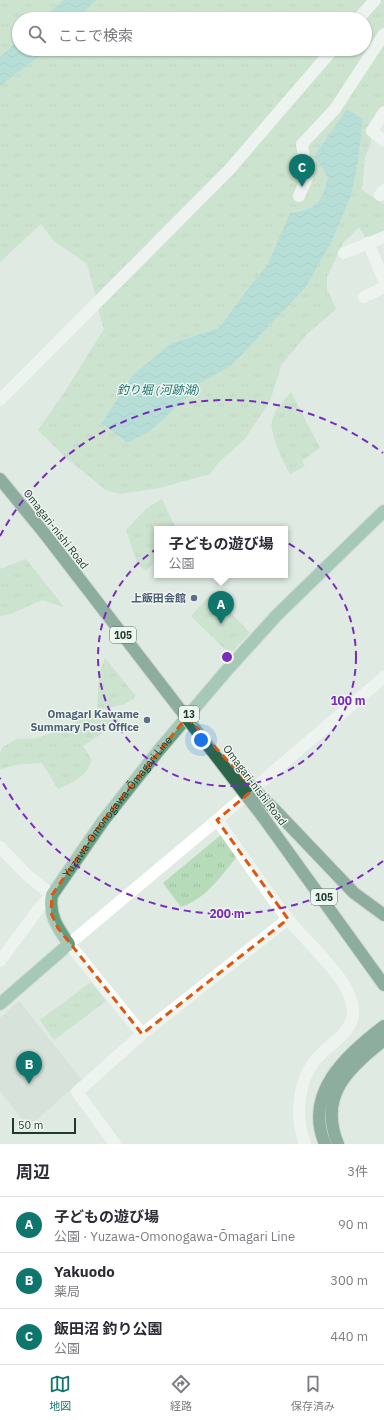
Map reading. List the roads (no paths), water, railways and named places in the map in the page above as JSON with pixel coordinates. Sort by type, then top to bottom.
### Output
[{"type":"highway","name":"Omagari-nishi Road","points":[[0,479],[45,534],[202,736],[384,977]]},
{"type":"highway","points":[[202,736],[354,892],[384,915]]},
{"type":"highway","points":[[263,817],[384,986]]},
{"type":"highway","points":[[325,1144],[319,1124],[320,1108],[333,1074],[347,1056],[384,1026]]},
{"type":"highway","points":[[338,1144],[331,1120],[331,1108],[339,1086],[355,1063],[384,1040]]},
{"type":"main road","name":"Yuzawa-Omonogawa-Ōmagari Line","points":[[52,895],[103,821],[159,750],[226,670],[277,615],[384,511]]},
{"type":"main road","points":[[0,1004],[69,944],[58,928],[51,913],[50,903],[52,895]]},
{"type":"street","points":[[364,12],[375,0]]},
{"type":"street","points":[[372,52],[384,34]]},
{"type":"street","points":[[0,400],[230,170],[327,56]]},
{"type":"street","points":[[299,196],[307,178],[302,144],[335,109],[370,56]]},
{"type":"street","points":[[384,112],[372,132],[384,141]]},
{"type":"street","points":[[344,253],[384,237]]},
{"type":"street","points":[[368,243],[384,280]]},
{"type":"street","points":[[364,297],[384,287]]},
{"type":"street","points":[[142,1034],[69,944],[384,677]]},
{"type":"street","points":[[217,820],[288,919],[344,985],[351,1002],[353,1014],[349,1025],[342,1036],[321,1053],[308,1071],[303,1086],[299,1110],[301,1132],[305,1144]]},
{"type":"street","points":[[0,847],[27,875],[52,895],[40,907],[0,960]]},
{"type":"street","points":[[115,1144],[77,1092],[142,1034],[288,919]]},
{"type":"water","points":[[64,0],[96,0],[85,12],[50,12]]},
{"type":"water","points":[[12,46],[12,56],[40,56],[0,86],[0,57]]},
{"type":"water","name":"釣り堀 (河跡湖)","points":[[347,109],[363,119],[358,162],[351,196],[331,243],[306,287],[232,365],[197,385],[188,397],[150,431],[127,443],[102,423],[132,376],[170,344],[219,328],[252,283],[267,266],[290,213],[312,207],[320,199],[328,177],[314,156]]},
{"type":"place","name":"飯田沼 釣り公園","points":[[302,187]]},
{"type":"place","name":"上飯田会館","points":[[194,598]]},
{"type":"place","name":"子どもの遊び場","points":[[221,624]]},
{"type":"place","name":"Omagari Kawame Summary Post Office","points":[[147,720]]},
{"type":"place","name":"Yakuodo","points":[[29,1084]]}]
